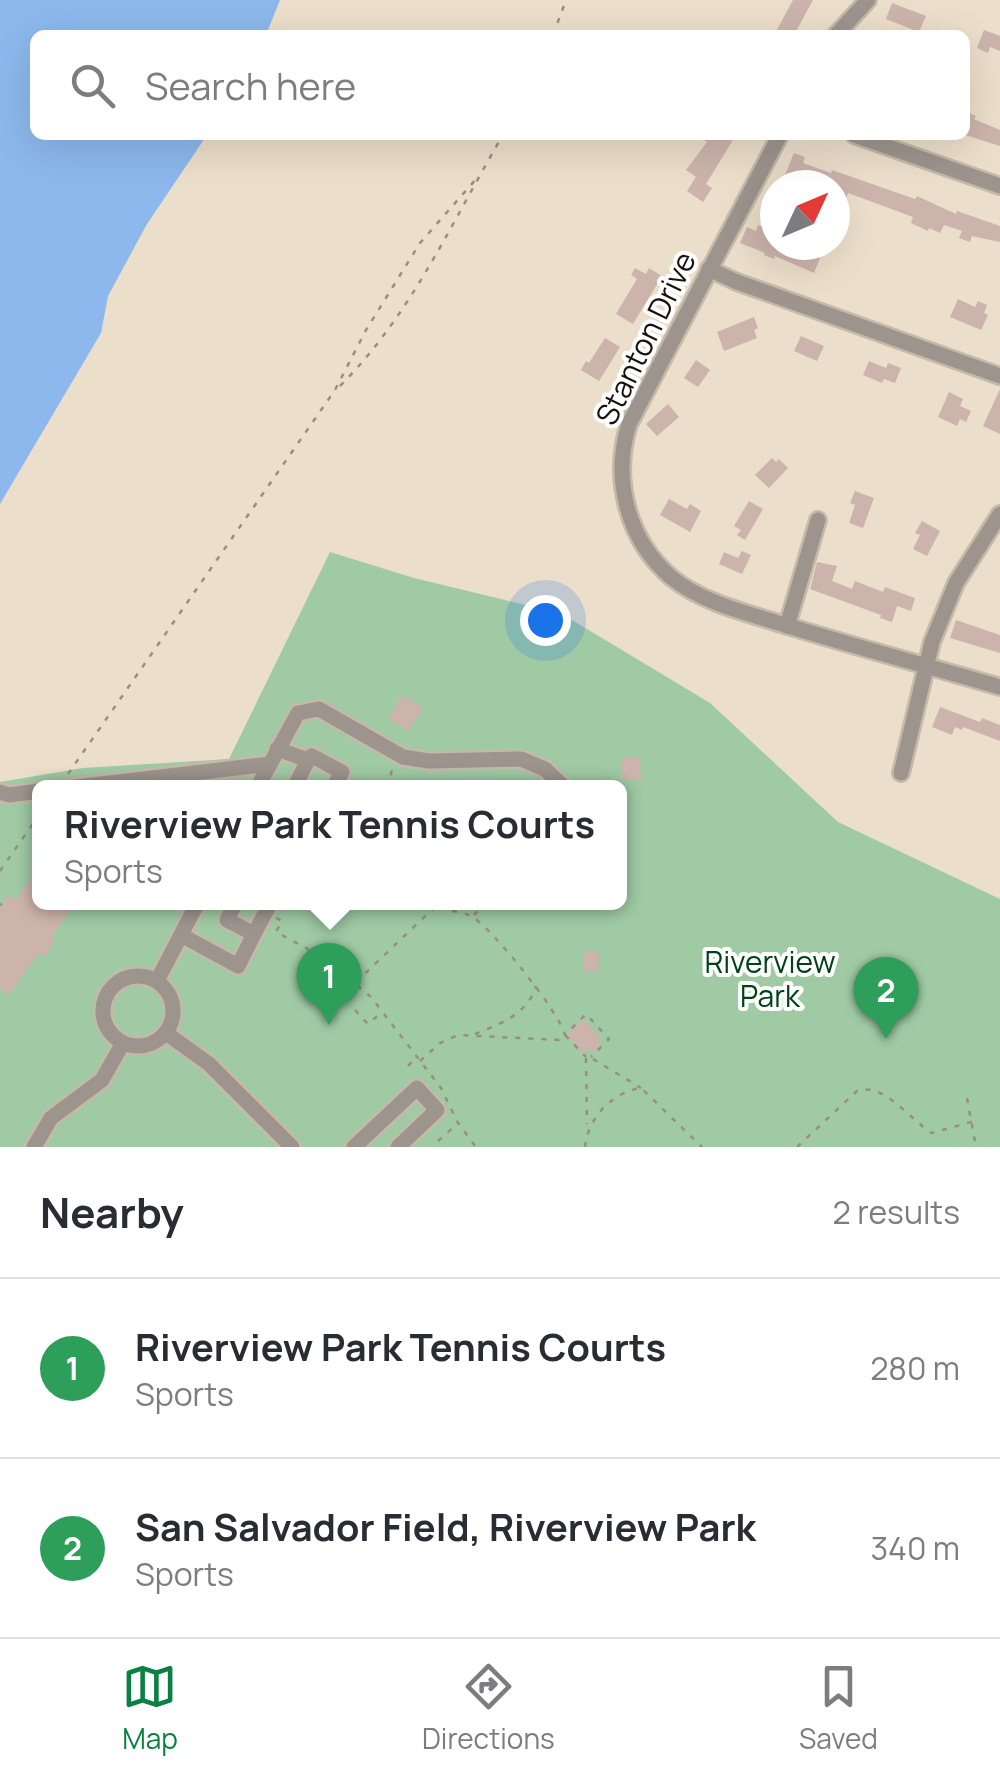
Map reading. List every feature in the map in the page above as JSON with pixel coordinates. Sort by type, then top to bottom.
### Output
[{"type":"street","points":[[841,30],[868,0]]},
{"type":"street","name":"Stanton Drive","points":[[777,140],[629,424],[620,466],[623,494],[646,549],[670,576],[708,599],[787,626],[1000,687]]},
{"type":"street","points":[[868,140],[1000,186]]},
{"type":"street","points":[[709,269],[1000,376]]},
{"type":"street","points":[[900,772],[924,664],[956,584],[1000,514]]},
{"type":"street","points":[[787,626],[818,520]]},
{"type":"street","points":[[262,780],[298,712],[312,709],[319,709],[403,757],[430,761],[521,759],[545,769],[557,780]]},
{"type":"street","points":[[147,780],[274,756],[308,760]]},
{"type":"street","points":[[298,780],[312,756],[342,772],[338,780]]},
{"type":"street","points":[[0,792],[9,795],[32,792]]},
{"type":"street","points":[[157,982],[194,910]]},
{"type":"street","points":[[232,910],[227,920],[254,934]]},
{"type":"street","points":[[181,935],[238,966],[267,910]]},
{"type":"street","points":[[146,977],[157,982],[171,1000],[173,1011],[166,1033],[146,1046],[123,1044],[114,1037],[103,1017],[106,994],[124,979],[146,977]]},
{"type":"street","points":[[166,1033],[209,1064],[292,1147]]},
{"type":"street","points":[[34,1147],[51,1118],[102,1080],[123,1044]]},
{"type":"street","points":[[354,1147],[415,1089],[437,1110],[398,1147]]},
{"type":"path","points":[[555,30],[566,0]]},
{"type":"path","points":[[68,780],[335,390],[397,317],[464,209],[500,140]]},
{"type":"path","points":[[335,390],[366,330],[420,243],[477,178]]},
{"type":"path","points":[[390,780],[392,749]]},
{"type":"path","points":[[0,870],[32,825]]},
{"type":"path","points":[[272,910],[282,921],[276,932],[356,982],[383,1011],[441,1088],[458,1123],[476,1147]]},
{"type":"path","points":[[356,982],[432,910]]},
{"type":"path","points":[[445,910],[472,916],[536,986],[565,1035],[588,1057],[642,1088],[702,1147]]},
{"type":"path","points":[[472,916],[479,910]]},
{"type":"path","points":[[302,955],[309,950]]},
{"type":"path","points":[[474,1035],[518,1012],[530,1000],[536,986]]},
{"type":"path","points":[[355,1010],[368,1024],[383,1011]]},
{"type":"path","points":[[408,1066],[444,1040],[458,1035],[559,1040],[586,1014],[609,1039],[588,1057],[585,1147]]},
{"type":"path","points":[[415,1089],[418,1059]]},
{"type":"path","points":[[588,1126],[615,1097],[642,1088]]},
{"type":"path","points":[[797,1147],[857,1091],[866,1088],[881,1093],[932,1133],[978,1120]]},
{"type":"path","points":[[967,1098],[976,1147]]},
{"type":"path","points":[[438,1141],[458,1123]]},
{"type":"green space","name":"Riverview Park","points":[[330,552],[414,578],[562,614],[710,703],[838,822],[1000,899],[1000,1147],[0,1147],[0,782],[83,768],[229,759]]},
{"type":"water","points":[[0,0],[280,0],[268,30],[30,30],[30,140],[204,140],[147,224],[108,296],[101,333],[0,504]]},
{"type":"building","points":[[793,0],[813,0],[797,30],[777,30]]},
{"type":"building","points":[[892,3],[926,16],[920,30],[886,19]]},
{"type":"building","points":[[984,30],[1000,36],[1000,51],[990,47],[988,53],[977,48]]},
{"type":"building","points":[[970,113],[976,116],[974,119],[1000,130],[1000,146],[970,137]]},
{"type":"building","points":[[704,140],[733,140],[706,184],[712,188],[703,202],[687,191],[696,177],[686,170],[707,142]]},
{"type":"building","points":[[794,153],[805,157],[803,163],[823,170],[787,170]]},
{"type":"building","points":[[850,176],[1000,226],[1000,242],[972,236],[970,242],[959,238],[962,231],[944,225],[940,233],[929,228],[928,231],[911,223],[913,217],[850,194]]},
{"type":"building","points":[[760,226],[760,251],[740,243],[747,227],[756,231]]},
{"type":"building","points":[[784,260],[819,260],[814,273]]},
{"type":"building","points":[[635,268],[646,274],[649,268],[662,276],[633,324],[616,314],[637,279],[631,275]]},
{"type":"building","points":[[958,299],[975,307],[978,301],[987,305],[984,313],[988,315],[981,330],[950,317]]},
{"type":"building","points":[[754,317],[757,338],[724,351],[717,332]]},
{"type":"building","points":[[801,336],[824,346],[817,361],[794,351]]},
{"type":"building","points":[[605,338],[620,347],[599,381],[581,370]]},
{"type":"building","points":[[696,360],[710,370],[698,387],[684,378]]},
{"type":"building","points":[[869,361],[886,368],[888,363],[901,368],[895,383],[884,379],[882,383],[863,375]]},
{"type":"building","points":[[1000,389],[1000,434],[983,426]]},
{"type":"building","points":[[949,392],[963,399],[960,406],[971,411],[966,422],[960,419],[957,426],[938,417]]},
{"type":"building","points":[[668,404],[679,417],[657,436],[646,424]]},
{"type":"building","points":[[772,458],[788,468],[769,488],[755,475]]},
{"type":"building","points":[[855,491],[874,498],[863,528],[849,523]]},
{"type":"building","points":[[669,499],[687,509],[690,504],[701,511],[690,532],[660,515]]},
{"type":"building","points":[[749,501],[763,509],[745,540],[737,535],[741,530],[734,526]]},
{"type":"building","points":[[922,521],[940,531],[927,556],[913,549]]},
{"type":"building","points":[[742,551],[751,555],[742,574],[719,564],[724,552],[738,558]]},
{"type":"building","points":[[817,562],[837,566],[832,581],[852,589],[855,581],[915,598],[911,611],[897,606],[892,622],[810,589]]},
{"type":"building","points":[[956,620],[1000,635],[1000,653],[950,638]]},
{"type":"building","points":[[402,695],[423,707],[409,731],[388,719]]},
{"type":"building","points":[[940,707],[1000,725],[1000,741],[963,727],[955,727],[952,735],[932,727]]},
{"type":"building","points":[[621,758],[640,758],[641,779],[621,779]]},
{"type":"building","points":[[32,876],[32,910],[70,910],[44,957],[38,954],[9,995],[0,988],[0,908],[9,895],[16,900]]},
{"type":"building","points":[[584,952],[599,952],[598,972],[584,971]]},
{"type":"building","points":[[583,1019],[601,1038],[601,1046],[594,1053],[590,1048],[584,1054],[566,1035]]},
{"type":"place","name":"Riverview Park Tennis Courts","points":[[329,1025]]},
{"type":"place","name":"San Salvador Field, Riverview Park","points":[[886,1039]]}]
